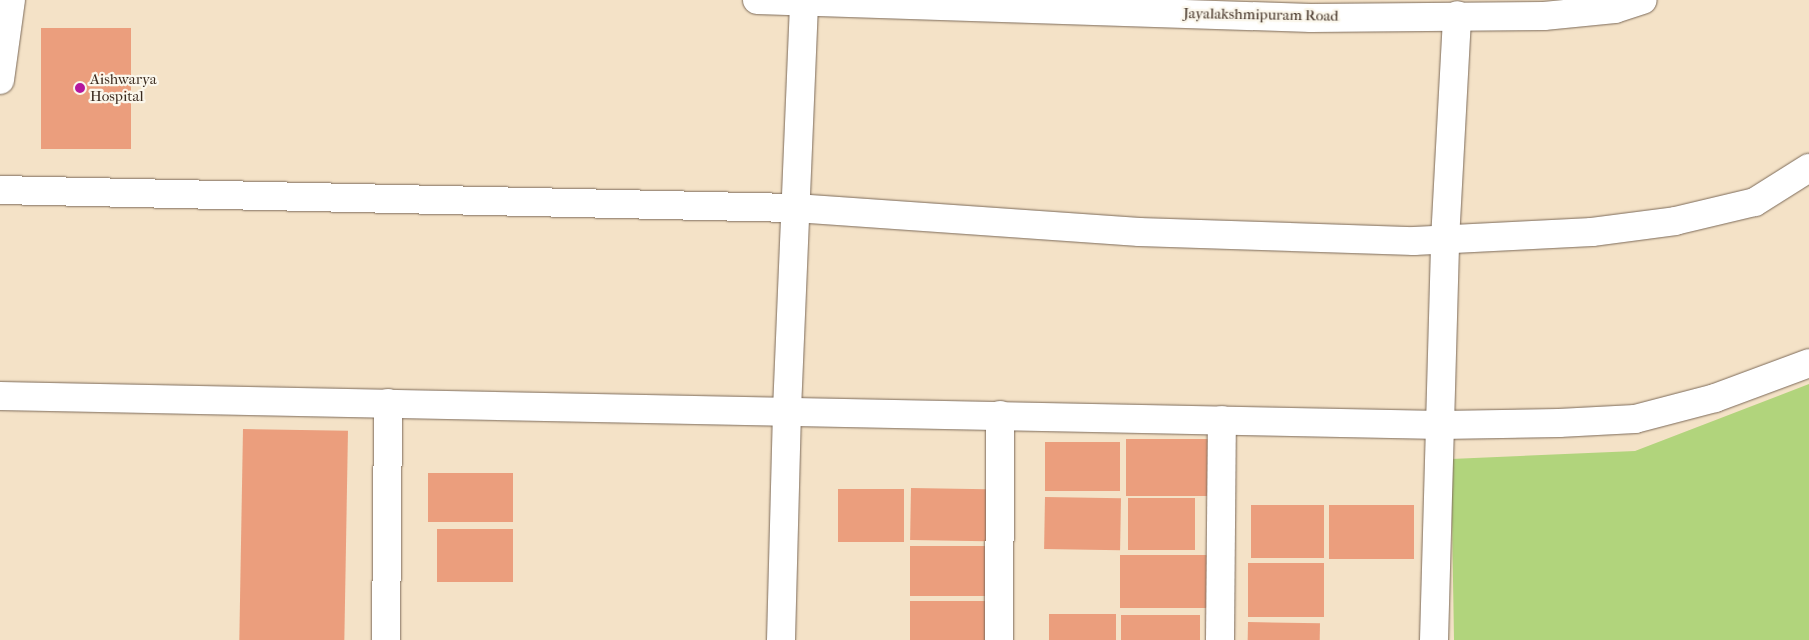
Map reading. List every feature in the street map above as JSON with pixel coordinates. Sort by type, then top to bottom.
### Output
[{"type":"street","points":[[0,80],[11,0]]},
{"type":"street","name":"Jayalakshmipuram Road","points":[[757,0],[1311,18],[1457,15],[1544,16],[1615,9],[1642,0]]},
{"type":"street","points":[[781,640],[787,410],[804,2]]},
{"type":"street","points":[[1434,640],[1445,240],[1457,15]]},
{"type":"street","points":[[0,190],[795,208],[1139,232],[1445,240],[1592,232],[1675,221],[1754,202],[1809,168]]},
{"type":"street","points":[[0,396],[787,410],[1441,425],[1635,419],[1716,398],[1809,363]]},
{"type":"street","points":[[386,640],[388,403]]},
{"type":"street","points":[[999,640],[1000,415]]},
{"type":"street","points":[[1220,640],[1222,420]]},
{"type":"green space","points":[[1809,384],[1809,640],[1454,640],[1451,459],[1635,451]]},
{"type":"building","name":"Aishwarya Hospital","points":[[41,28],[131,28],[131,149],[41,149]]},
{"type":"building","points":[[243,429],[348,431],[344,640],[239,640]]},
{"type":"building","points":[[1126,439],[1210,439],[1210,496],[1126,496]]},
{"type":"building","points":[[1045,442],[1120,442],[1120,491],[1045,491]]},
{"type":"building","points":[[428,473],[513,473],[513,522],[428,522]]},
{"type":"building","points":[[911,488],[987,489],[986,541],[910,540]]},
{"type":"building","points":[[838,489],[904,489],[904,542],[838,542]]},
{"type":"building","points":[[1045,497],[1121,498],[1120,550],[1044,549]]},
{"type":"building","points":[[1128,498],[1195,498],[1195,550],[1128,550]]},
{"type":"building","points":[[1251,505],[1324,505],[1324,558],[1251,558]]},
{"type":"building","points":[[1329,505],[1414,505],[1414,559],[1329,559]]},
{"type":"building","points":[[437,529],[513,529],[513,582],[437,582]]},
{"type":"building","points":[[910,546],[992,546],[992,596],[910,596]]},
{"type":"building","points":[[1120,555],[1209,555],[1209,608],[1120,608]]},
{"type":"building","points":[[1248,563],[1324,563],[1324,617],[1248,617]]},
{"type":"building","points":[[910,601],[991,601],[991,640],[910,640]]},
{"type":"building","points":[[1049,614],[1116,614],[1116,640],[1049,640]]},
{"type":"building","points":[[1121,615],[1200,615],[1200,640],[1121,640]]},
{"type":"building","points":[[1248,622],[1320,623],[1320,640],[1248,640]]},
{"type":"place","name":"Aishwarya Hospital","points":[[80,88]]}]
